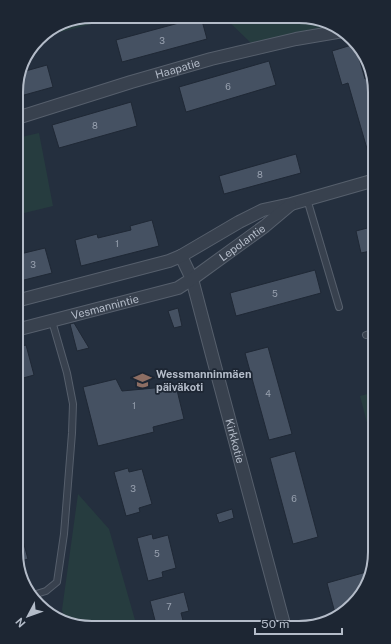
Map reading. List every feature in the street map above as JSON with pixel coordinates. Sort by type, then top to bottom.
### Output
[{"type":"street","name":"Haapatie","points":[[23,116],[131,82],[211,59],[333,32]]},
{"type":"street","name":"Lepolantie","points":[[181,256],[239,222],[263,210],[291,204],[368,182]]},
{"type":"street","name":"Lepolantie","points":[[192,279],[265,226],[291,204]]},
{"type":"street","name":"Kirkkotie","points":[[181,256],[192,279],[283,621]]},
{"type":"street","points":[[23,299],[169,261],[181,256]]},
{"type":"street","name":"Vesmannintie","points":[[23,328],[178,288],[192,279]]},
{"type":"lane","points":[[307,199],[339,308]]},
{"type":"lane","points":[[37,594],[46,591],[57,582],[64,534],[72,433],[73,404],[67,373],[52,321]]},
{"type":"green space","points":[[96,23],[55,33],[70,27]]},
{"type":"green space","points":[[230,23],[299,23],[322,27],[251,43]]},
{"type":"green space","points":[[39,133],[53,206],[23,213],[23,137]]},
{"type":"green space","points":[[368,394],[368,426],[360,396]]},
{"type":"green space","points":[[78,494],[109,529],[135,621],[92,621],[74,619],[64,615],[62,610]]},
{"type":"building","points":[[179,23],[203,23],[207,39],[122,62],[116,40]]},
{"type":"building","points":[[350,45],[359,58],[365,79],[367,78],[368,152],[348,83],[342,85],[332,51]]},
{"type":"building","points":[[269,61],[276,85],[186,112],[179,87]]},
{"type":"building","points":[[47,65],[53,87],[23,95],[27,71]]},
{"type":"building","points":[[131,102],[137,126],[59,148],[52,125]]},
{"type":"building","points":[[296,154],[301,173],[224,194],[219,176]]},
{"type":"building","points":[[152,220],[159,246],[81,266],[75,240],[97,234],[98,238],[131,230],[130,226]]},
{"type":"building","points":[[368,228],[368,252],[361,253],[356,231]]},
{"type":"building","points":[[45,248],[52,273],[23,280],[23,253]]},
{"type":"building","points":[[315,270],[321,293],[236,316],[230,293]]},
{"type":"building","points":[[178,308],[182,326],[174,328],[168,311]]},
{"type":"building","points":[[74,323],[89,348],[77,351],[70,324]]},
{"type":"building","points":[[26,345],[34,375],[23,378],[23,346]]},
{"type":"building","points":[[268,347],[292,434],[269,440],[245,353]]},
{"type":"building","points":[[116,379],[122,391],[176,386],[184,419],[153,427],[154,432],[98,446],[83,387]]},
{"type":"building","points":[[295,451],[318,537],[293,544],[270,458]]},
{"type":"building","points":[[128,468],[129,472],[142,469],[152,504],[139,508],[140,512],[126,516],[114,472]]},
{"type":"building","points":[[232,509],[234,518],[219,523],[216,514]]},
{"type":"building","points":[[152,534],[153,539],[168,535],[176,568],[162,572],[163,577],[148,581],[137,538]]},
{"type":"building","points":[[23,541],[28,559],[24,560]]},
{"type":"building","points":[[364,573],[354,594],[335,612],[327,583]]},
{"type":"building","points":[[184,592],[189,611],[181,613],[183,621],[155,621],[150,601]]},
{"type":"place","name":"Wessmanninmäen päiväkoti","points":[[143,380]]}]
